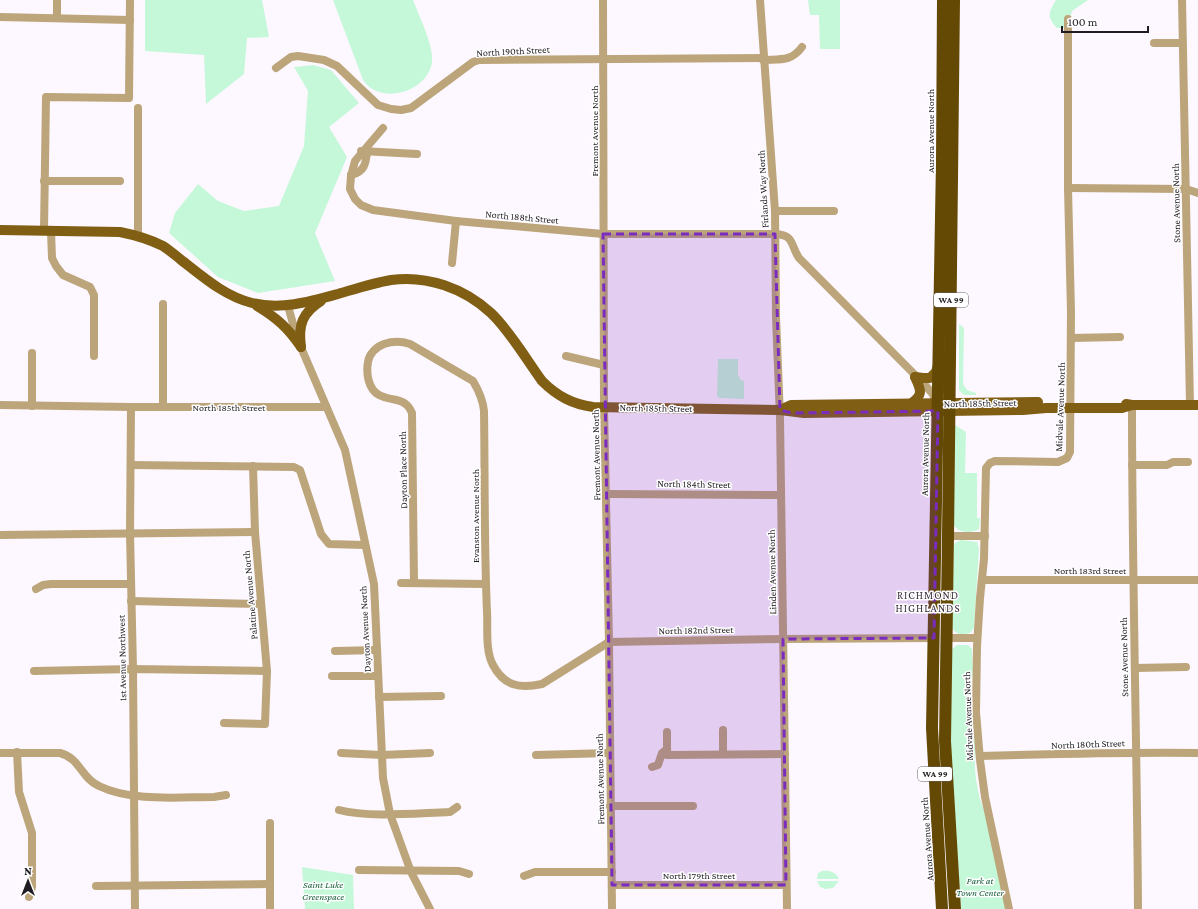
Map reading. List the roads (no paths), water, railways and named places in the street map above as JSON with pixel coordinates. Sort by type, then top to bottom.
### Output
[{"type":"highway","name":"Aurora Avenue North","points":[[942,909],[933,747],[948,536],[944,407],[939,362],[943,0]]},
{"type":"highway","name":"Aurora Avenue North","points":[[954,0],[951,280],[935,553],[934,616],[945,655],[945,760],[955,904]]},
{"type":"main road","points":[[942,144],[952,152]]},
{"type":"main road","points":[[942,161],[952,172]]},
{"type":"main road","points":[[0,230],[120,232],[138,236],[164,247],[222,291],[252,303],[272,315],[292,333],[301,348]]},
{"type":"main road","points":[[941,273],[951,280]]},
{"type":"main road","name":"North 185th Street","points":[[328,297],[381,282],[400,279],[429,281],[450,287],[472,298],[492,314],[542,381],[556,394],[572,402],[604,408],[780,410],[804,413],[944,407],[1122,403],[1132,405],[1194,405]]},
{"type":"main road","points":[[252,303],[288,306],[328,297]]},
{"type":"main road","points":[[301,348],[300,335],[304,318],[311,308],[328,297]]},
{"type":"main road","points":[[915,377],[927,379],[933,376],[939,362]]},
{"type":"main road","points":[[910,404],[920,394],[920,386],[915,377]]},
{"type":"main road","name":"North 185th Street","points":[[780,410],[791,405],[910,404],[944,407]]},
{"type":"main road","points":[[935,553],[941,555],[947,562]]},
{"type":"main road","points":[[933,747],[945,760]]},
{"type":"main road","points":[[941,891],[948,894],[955,904]]},
{"type":"street","points":[[57,0],[57,18]]},
{"type":"street","points":[[94,356],[94,295],[90,287],[63,274],[56,266],[52,258],[47,230],[44,181],[46,97],[129,98],[130,0]]},
{"type":"street","name":"Fremont Avenue North","points":[[603,0],[604,408],[607,494],[612,909]]},
{"type":"street","name":"Firlands Way North","points":[[760,0],[775,211],[775,234],[783,234],[788,236],[793,243],[794,251],[799,258],[944,407]]},
{"type":"street","name":"Stone Avenue North","points":[[1182,0],[1186,189],[1194,405]]},
{"type":"street","points":[[0,17],[130,20]]},
{"type":"street","name":"Midvale Avenue North","points":[[1009,909],[986,806],[980,756],[976,696],[977,638],[985,536],[987,466],[995,461],[1058,462],[1065,460],[1069,456],[1070,452],[1071,338],[1068,188],[1068,19]]},
{"type":"street","points":[[1154,43],[1182,42]]},
{"type":"street","name":"North 190th Street","points":[[276,68],[291,58],[298,56],[324,60],[338,66],[378,105],[401,110],[411,108],[473,62],[479,60],[604,58],[782,59],[794,56],[802,47]]},
{"type":"street","points":[[138,108],[138,236]]},
{"type":"street","name":"North 188th Street","points":[[383,128],[364,152],[355,160],[351,175],[350,189],[355,199],[361,205],[373,210],[385,213],[456,221],[603,234],[775,234]]},
{"type":"street","points":[[364,152],[417,154]]},
{"type":"street","points":[[44,181],[120,181]]},
{"type":"street","points":[[1068,188],[1186,189],[1198,193]]},
{"type":"street","points":[[775,211],[834,210]]},
{"type":"street","points":[[452,263],[456,221]]},
{"type":"street","name":"Linden Avenue North","points":[[775,234],[780,410],[787,909]]},
{"type":"street","points":[[163,304],[163,407]]},
{"type":"street","name":"Dayton Avenue North","points":[[288,306],[294,331],[345,450],[364,545],[374,584],[377,676],[383,778],[390,814],[411,872],[430,909]]},
{"type":"street","points":[[1071,338],[1120,337]]},
{"type":"street","name":"Dayton Place North","points":[[414,583],[412,413],[405,403],[379,394],[372,388],[369,381],[368,359],[372,352],[380,346],[391,342],[402,341],[410,344],[473,381]]},
{"type":"street","points":[[32,353],[32,406]]},
{"type":"street","points":[[566,356],[604,365]]},
{"type":"street","name":"Evanston Avenue North","points":[[473,381],[481,396],[484,411],[486,584],[489,654],[493,665],[502,678],[510,684],[521,687],[531,687],[542,684],[553,678],[609,642]]},
{"type":"street","name":"North 185th Street","points":[[0,405],[326,407]]},
{"type":"street","name":"Stone Avenue North","points":[[1132,405],[1138,909]]},
{"type":"street","name":"1st Avenue Northwest","points":[[131,407],[130,533],[135,909]]},
{"type":"street","points":[[1132,465],[1167,466],[1173,462],[1188,462]]},
{"type":"street","points":[[131,465],[294,467],[300,470],[321,534],[329,544],[364,545]]},
{"type":"street","name":"Palatine Avenue North","points":[[224,723],[266,724],[267,671],[260,604],[255,532],[253,466]]},
{"type":"street","name":"North 184th Street","points":[[607,494],[781,495]]},
{"type":"street","points":[[0,535],[255,532]]},
{"type":"street","points":[[948,536],[985,536]]},
{"type":"street","name":"North 183rd Street","points":[[982,580],[1198,580]]},
{"type":"street","points":[[401,583],[486,584]]},
{"type":"street","points":[[36,589],[43,585],[51,584],[131,584]]},
{"type":"street","points":[[131,601],[260,604]]},
{"type":"street","name":"North 182nd Street","points":[[609,642],[977,638]]},
{"type":"street","points":[[335,651],[377,650]]},
{"type":"street","points":[[1135,668],[1186,667]]},
{"type":"street","points":[[34,671],[133,669],[267,671]]},
{"type":"street","points":[[332,676],[377,676]]},
{"type":"street","points":[[379,697],[441,696]]},
{"type":"street","points":[[723,730],[723,754]]},
{"type":"street","points":[[667,732],[667,752]]},
{"type":"street","points":[[18,752],[18,792],[32,832],[32,887],[29,897]]},
{"type":"street","points":[[340,752],[382,755],[430,753]]},
{"type":"street","points":[[652,767],[658,765],[662,753],[667,752],[785,754]]},
{"type":"street","name":"North 180th Street","points":[[980,756],[1136,752],[1198,753]]},
{"type":"street","points":[[0,753],[60,753],[67,755],[78,764],[87,778],[98,786],[134,797],[214,797],[226,795]]},
{"type":"street","points":[[536,755],[610,753]]},
{"type":"street","points":[[610,806],[693,806]]},
{"type":"street","points":[[340,810],[352,813],[390,814],[450,812],[457,807]]},
{"type":"street","points":[[270,823],[270,909]]},
{"type":"street","points":[[359,870],[411,872],[459,871],[469,874]]},
{"type":"street","points":[[524,876],[535,872],[612,872]]},
{"type":"street","points":[[96,886],[270,884]]},
{"type":"street","name":"North 179th Street","points":[[612,885],[786,885]]},
{"type":"district","name":"RICHMOND HIGHLANDS","points":[[928,601]]},
{"type":"park label","name":"Park at Town Center","points":[[980,886]]},
{"type":"park label","name":"Saint Luke Greenspace","points":[[323,890]]}]
